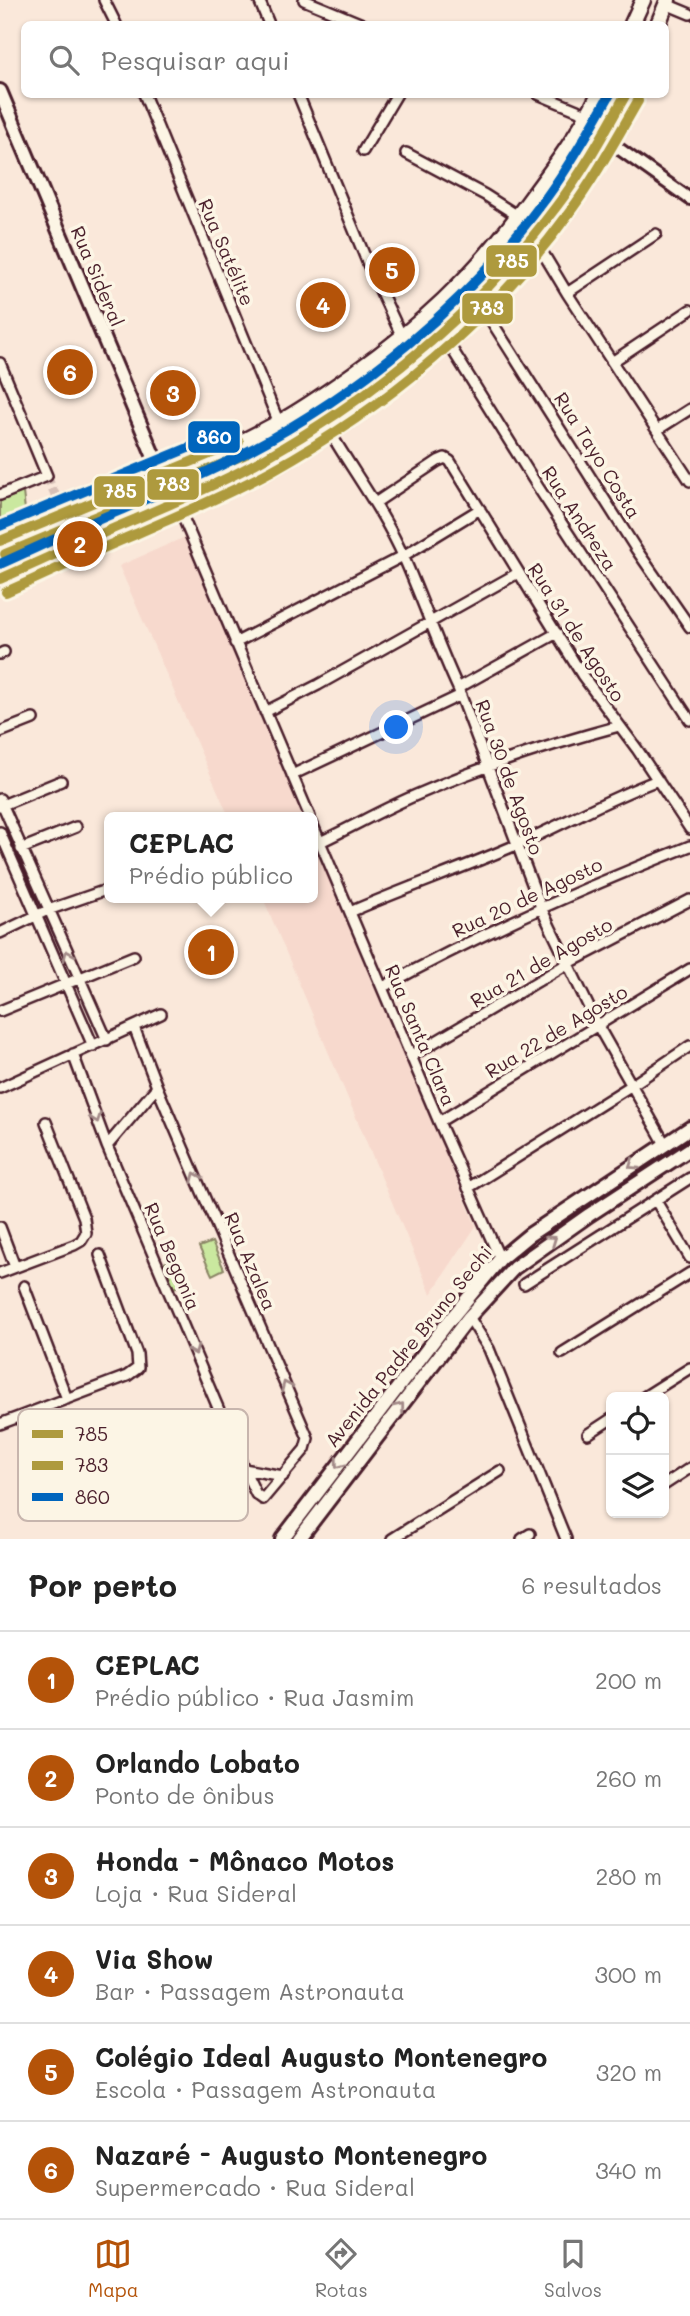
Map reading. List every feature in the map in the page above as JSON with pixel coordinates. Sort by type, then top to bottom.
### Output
[{"type":"main road","points":[[633,21],[643,0]]},
{"type":"main road","points":[[659,21],[667,2]]},
{"type":"main road","name":"Rua Sideral","points":[[0,92],[162,476]]},
{"type":"main road","points":[[0,541],[162,476],[279,423],[330,391],[425,319],[479,266],[548,178],[597,98]]},
{"type":"main road","points":[[0,579],[264,459],[389,378],[478,300],[534,238],[579,175],[624,98]]},
{"type":"main road","points":[[104,500],[116,527]]},
{"type":"main road","name":"Avenida Padre Bruno Sechi","points":[[282,1539],[445,1326],[500,1259],[529,1235],[690,1128]]},
{"type":"main road","name":"Avenida Padre Bruno Sechi","points":[[304,1537],[470,1317],[514,1268],[690,1149]]},
{"type":"street","points":[[104,0],[114,21]]},
{"type":"street","points":[[259,0],[268,21]]},
{"type":"street","points":[[304,0],[355,21]]},
{"type":"street","points":[[667,2],[690,14]]},
{"type":"street","name":"Rua Satélite","points":[[146,98],[279,423]]},
{"type":"street","points":[[300,98],[368,264],[402,337]]},
{"type":"street","points":[[363,151],[395,98]]},
{"type":"street","points":[[548,98],[589,115]]},
{"type":"street","points":[[601,136],[690,199]]},
{"type":"street","points":[[406,153],[485,195],[518,216]]},
{"type":"street","points":[[567,293],[656,234]]},
{"type":"street","points":[[534,238],[690,481]]},
{"type":"street","name":"Rua Tayo Costa","points":[[478,300],[636,549],[690,627]]},
{"type":"street","points":[[612,362],[690,310]]},
{"type":"street","name":"Rua Andreza","points":[[442,333],[538,487],[690,720]]},
{"type":"street","points":[[0,363],[47,476],[0,495]]},
{"type":"street","points":[[657,430],[690,409]]},
{"type":"street","name":"Rua 30 de Agosto","points":[[324,422],[403,556],[460,691],[542,909],[598,1026],[665,1144]]},
{"type":"street","name":"Rua 31 de Agosto","points":[[374,503],[438,461],[445,458],[450,461],[582,675],[690,829]]},
{"type":"street","points":[[176,501],[308,812]]},
{"type":"street","points":[[236,643],[403,556],[480,509]]},
{"type":"street","points":[[265,712],[518,573]]},
{"type":"street","points":[[292,775],[460,691],[557,633]]},
{"type":"street","points":[[0,732],[33,719]]},
{"type":"street","points":[[320,842],[418,794],[487,767],[619,726]]},
{"type":"street","points":[[350,912],[516,845],[615,796],[658,780]]},
{"type":"street","points":[[61,781],[1,804],[107,1040]]},
{"type":"street","points":[[21,849],[76,827]]},
{"type":"street","points":[[0,832],[5,856],[36,915],[93,1045]]},
{"type":"street","name":"Rua Santa Clara","points":[[318,837],[500,1259]]},
{"type":"street","name":"Rua 20 de Agosto","points":[[383,987],[449,952],[542,909],[690,846]]},
{"type":"street","points":[[0,933],[48,910],[104,891]]},
{"type":"street","name":"Rua 21 de Agosto","points":[[411,1056],[567,964],[690,900]]},
{"type":"street","points":[[0,1011],[134,956]]},
{"type":"street","name":"Rua 22 de Agosto","points":[[439,1122],[690,969]]},
{"type":"street","points":[[0,1087],[161,1014]]},
{"type":"street","name":"Rua Azalea","points":[[134,1027],[157,1087],[308,1438],[305,1449],[265,1498]]},
{"type":"street","points":[[468,1188],[690,1046]]},
{"type":"street","name":"Rua Begonia","points":[[73,1054],[107,1146],[219,1409]]},
{"type":"street","points":[[107,1146],[157,1087]]},
{"type":"street","points":[[0,1273],[74,1245],[81,1241],[86,1233],[84,1219],[46,1122]]},
{"type":"street","points":[[524,1284],[690,1178]]},
{"type":"street","points":[[656,1201],[690,1258]]},
{"type":"street","points":[[0,1227],[15,1268]]},
{"type":"street","points":[[40,1409],[127,1376],[138,1368],[136,1354],[100,1255]]},
{"type":"street","points":[[562,1353],[690,1273]]},
{"type":"street","points":[[24,1286],[66,1399]]},
{"type":"street","points":[[470,1317],[489,1349],[566,1539]]},
{"type":"street","points":[[652,1392],[690,1368]]},
{"type":"street","points":[[0,1424],[18,1417]]},
{"type":"street","points":[[588,1434],[606,1422]]},
{"type":"street","points":[[669,1482],[690,1468]]},
{"type":"street","points":[[248,1470],[283,1476]]},
{"type":"street","points":[[392,1539],[500,1471]]},
{"type":"street","name":"Rua Begonia","points":[[248,1477],[259,1498],[265,1498]]},
{"type":"shaded area","points":[[185,537],[302,812],[227,812],[119,566]]},
{"type":"shaded area","points":[[318,850],[476,1226],[431,1294],[265,903],[318,903]]},
{"type":"green space","points":[[23,492],[25,510],[0,522],[0,501]]},
{"type":"green space","points":[[212,1242],[224,1269],[212,1275],[199,1247]]},
{"type":"green space","points":[[176,1258],[186,1283],[174,1288],[164,1263]]},
{"type":"tunnel","points":[[47,476],[64,515]]},
{"type":"transit line","name":"860","points":[[0,564],[226,463],[285,431],[369,375],[446,310],[482,275],[515,237],[563,173],[608,98]]},
{"type":"transit line","name":"785","points":[[0,579],[249,467],[307,433],[386,378],[424,348],[459,315],[526,245],[575,180],[624,98]]},
{"type":"transit line","name":"783","points":[[6,592],[254,480],[313,446],[395,390],[471,325],[539,252],[588,186],[638,101]]},
{"type":"transit line","name":"860","points":[[0,526],[234,429]]},
{"type":"transit line","name":"785","points":[[0,541],[239,442]]},
{"type":"transit line","name":"783","points":[[5,554],[244,455]]},
{"type":"place","name":"Colégio Ideal Augusto Montenegro","points":[[392,270]]},
{"type":"place","name":"Via Show","points":[[323,305]]},
{"type":"place","name":"Nazaré - Augusto Montenegro","points":[[70,372]]},
{"type":"place","name":"Honda - Mônaco Motos","points":[[173,393]]},
{"type":"place","name":"Orlando Lobato","points":[[80,544]]},
{"type":"place","name":"CEPLAC","points":[[211,952]]}]
